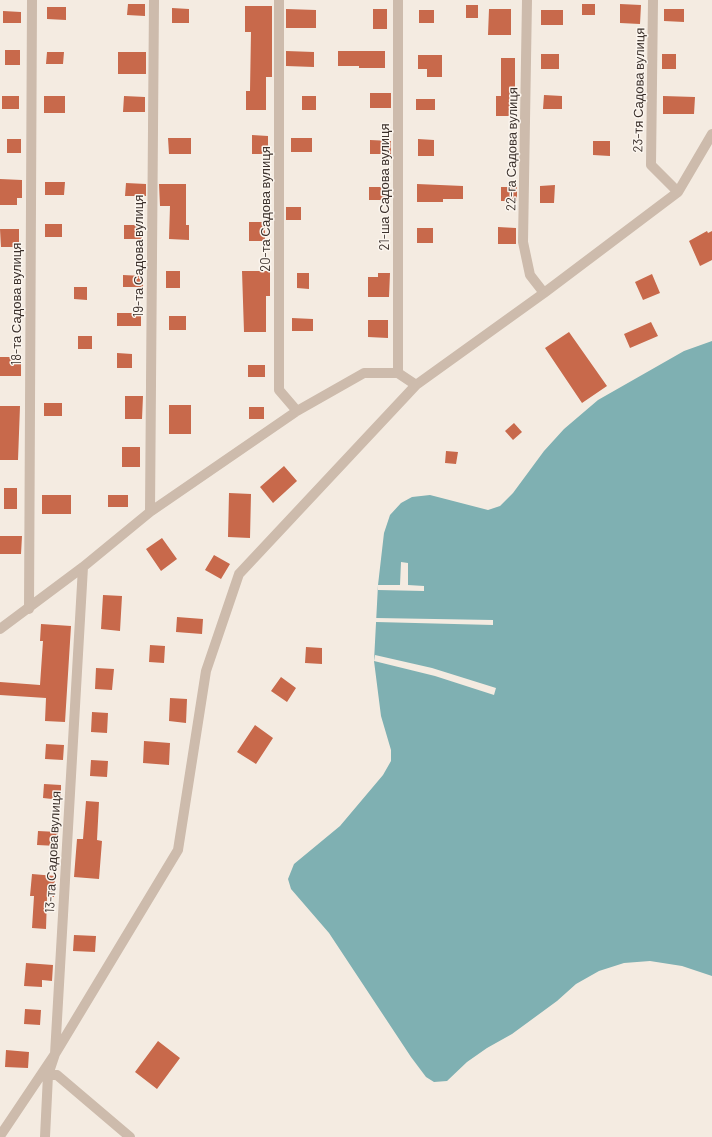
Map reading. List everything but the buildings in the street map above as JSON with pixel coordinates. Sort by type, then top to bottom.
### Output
[{"type":"street","name":"18-та Садова вулиця","points":[[29,609],[32,0]]},
{"type":"street","name":"19-та Садова вулиця","points":[[150,512],[154,0]]},
{"type":"street","name":"20-та Садова вулиця","points":[[279,0],[279,390],[297,411]]},
{"type":"street","name":"21-ша Садова вулиця","points":[[398,0],[398,373]]},
{"type":"street","name":"22-га Садова вулиця","points":[[527,0],[523,242],[530,275],[544,293]]},
{"type":"street","name":"23-тя Садова вулиця","points":[[653,0],[651,165],[678,192]]},
{"type":"street","points":[[0,1136],[54,1054],[178,850],[206,671],[239,574],[416,386],[544,293],[678,192],[712,134]]},
{"type":"street","points":[[0,629],[29,609],[83,567],[150,512],[297,411],[364,373],[398,373],[416,386]]},
{"type":"street","name":"13-та Садова вулиця","points":[[45,1137],[48,1075],[54,1054],[83,567]]},
{"type":"street","points":[[48,1075],[57,1075],[130,1137]]},
{"type":"water","points":[[712,341],[712,976],[682,966],[650,961],[624,963],[599,971],[576,984],[557,1001],[512,1034],[487,1048],[467,1062],[447,1081],[434,1082],[426,1077],[411,1057],[329,933],[291,889],[288,879],[294,864],[340,826],[383,775],[391,761],[391,750],[381,716],[374,661],[378,585],[384,533],[390,515],[401,503],[412,497],[430,495],[488,510],[500,506],[513,493],[544,451],[564,429],[598,400],[684,351]]},
{"type":"pier","points":[[401,562],[408,563],[408,585],[424,586],[424,591],[378,590],[378,585],[400,585]]},
{"type":"pier","points":[[376,618],[493,620],[493,625],[376,622]]},
{"type":"pier","points":[[375,655],[432,668],[496,688],[494,695],[435,676],[374,661]]}]
